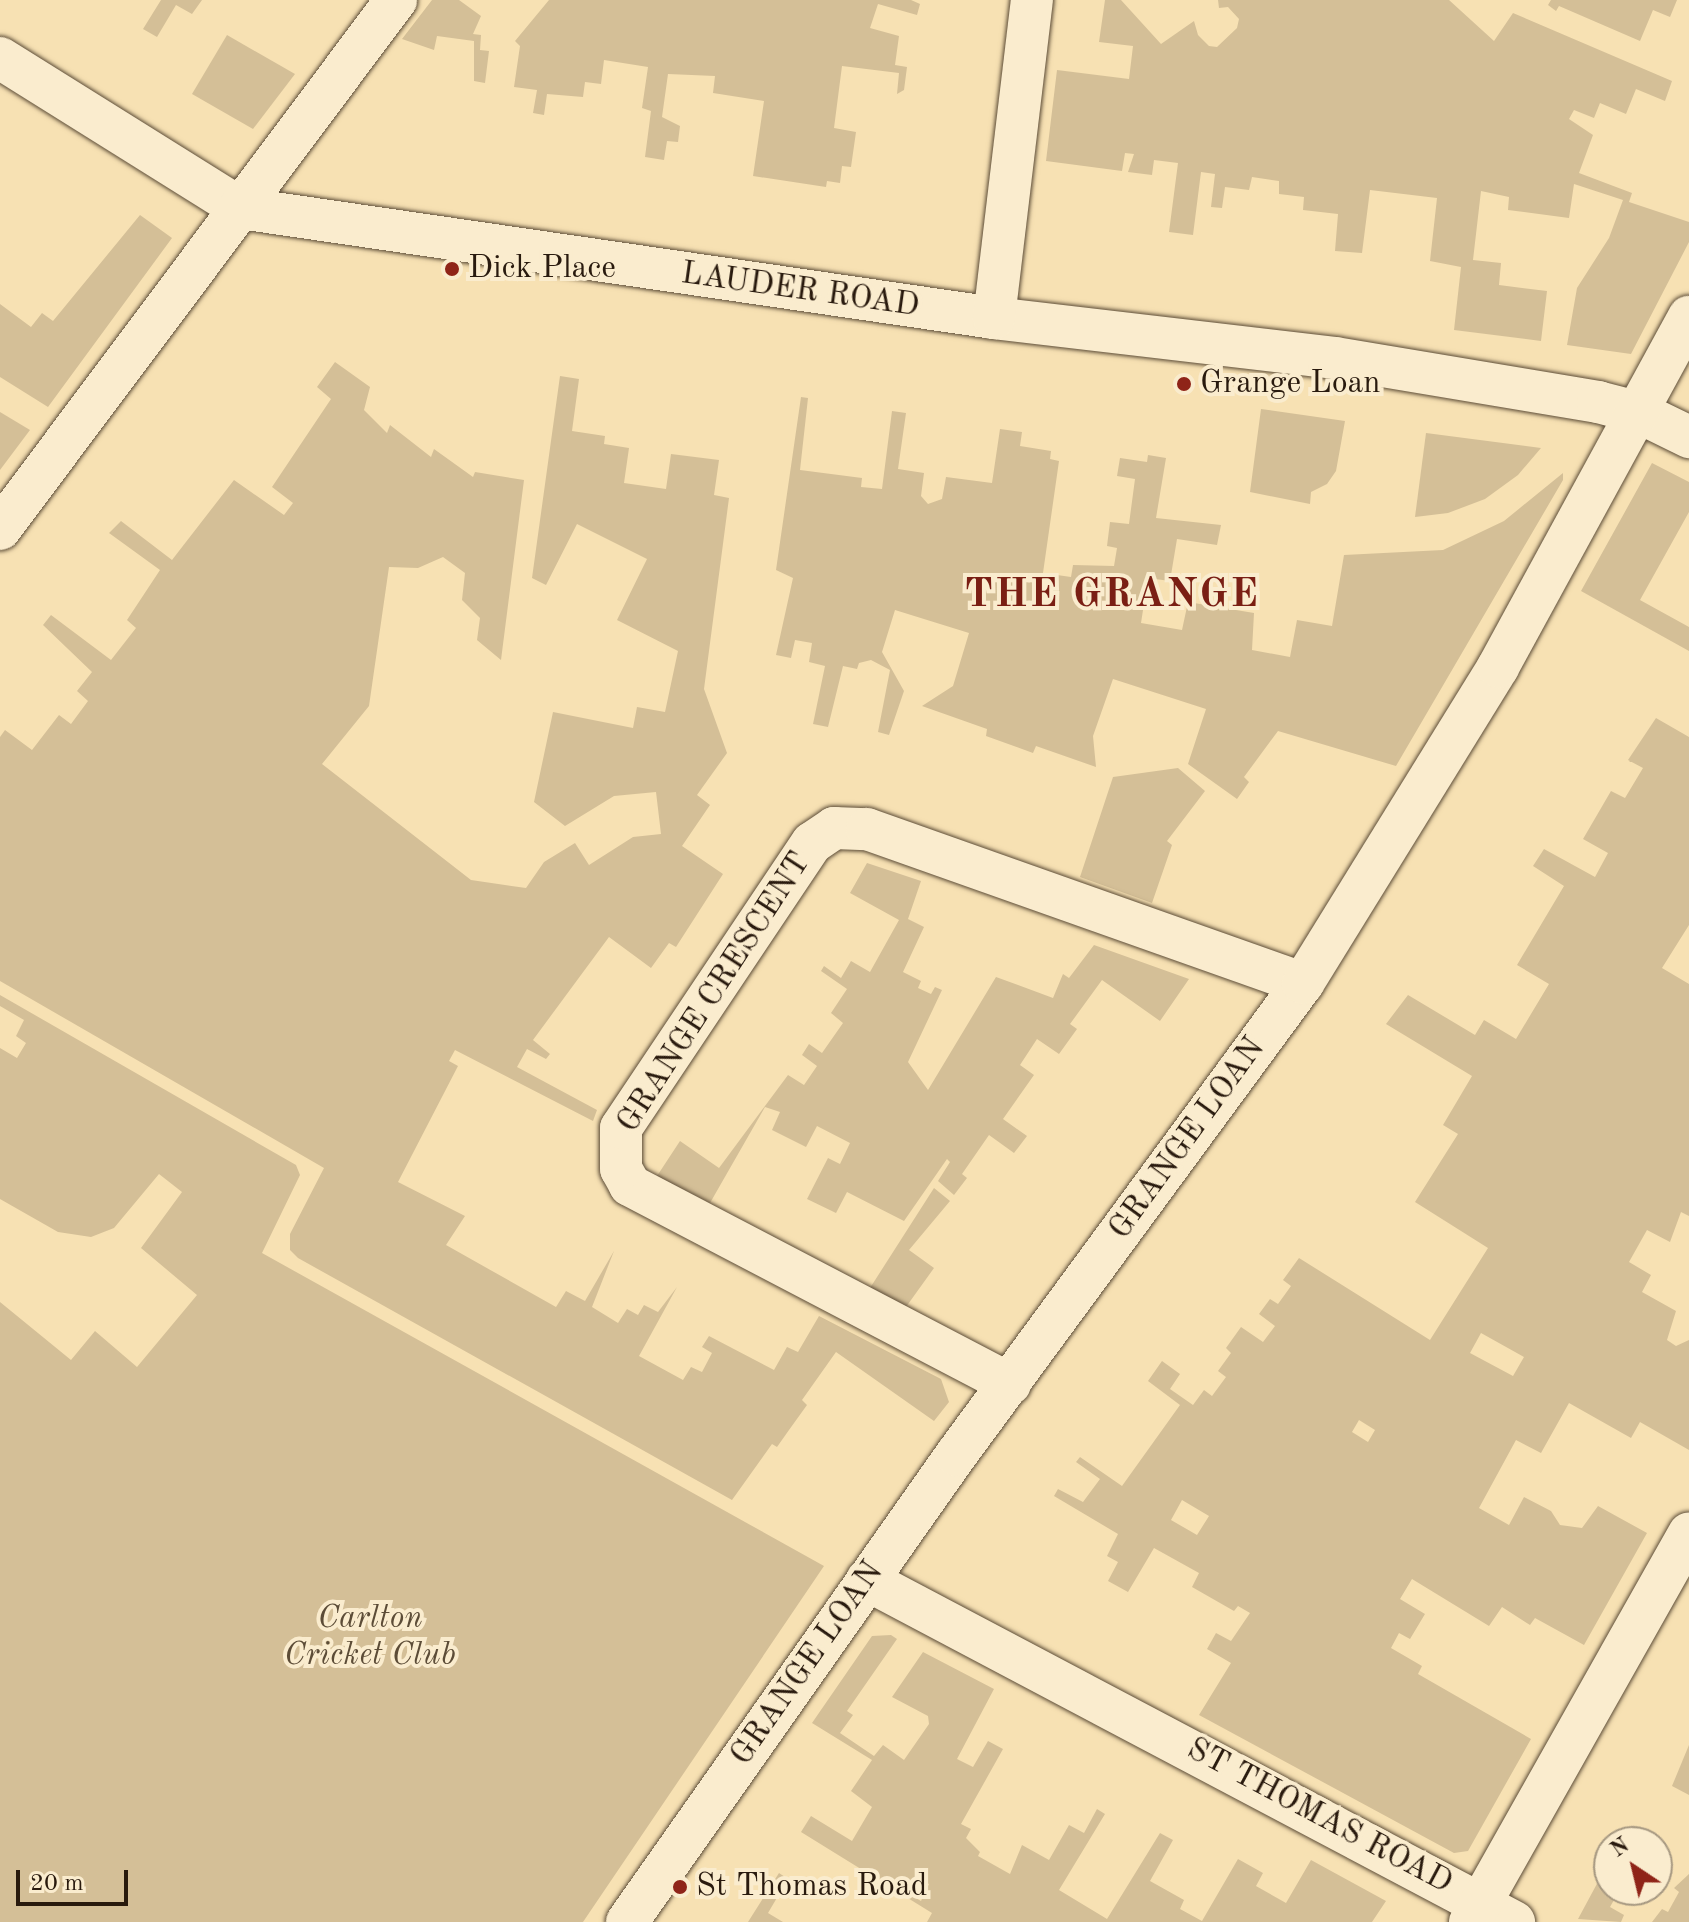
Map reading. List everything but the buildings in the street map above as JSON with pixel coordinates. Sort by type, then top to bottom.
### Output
[{"type":"street","points":[[0,529],[396,0]]},
{"type":"street","points":[[994,318],[1032,0]]},
{"type":"street","name":"LAUDER ROAD","points":[[0,58],[240,208],[994,318],[1335,358],[1640,413],[1689,437]]},
{"type":"street","name":"GRANGE LOAN","points":[[627,1922],[867,1580],[1303,983],[1420,799],[1640,413],[1689,317]]},
{"type":"street","name":"GRANGE CRESCENT","points":[[1010,1384],[630,1185],[621,1169],[621,1128],[812,843],[834,828],[867,829],[1303,983]]},
{"type":"street","points":[[1489,1916],[1689,1534]]},
{"type":"street","name":"ST THOMAS ROAD","points":[[867,1580],[1489,1916]]},
{"type":"green space","points":[[161,0],[202,0],[192,14],[176,5],[157,37],[143,29]]},
{"type":"green space","points":[[432,0],[459,0],[481,16],[473,34],[481,35],[480,50],[489,51],[485,83],[474,81],[474,41],[437,36],[434,50],[402,39]]},
{"type":"green space","points":[[549,0],[911,0],[920,4],[917,15],[878,4],[870,28],[899,36],[895,65],[907,67],[904,90],[897,94],[899,73],[842,66],[834,128],[856,132],[851,167],[842,166],[840,183],[827,181],[826,187],[753,176],[764,101],[713,93],[715,76],[668,74],[662,117],[680,126],[678,142],[667,141],[664,160],[645,157],[651,111],[642,108],[648,67],[604,60],[601,84],[585,82],[583,97],[547,94],[544,115],[533,113],[537,90],[514,87],[520,46],[515,41]]},
{"type":"green space","points":[[1105,0],[1121,0],[1161,44],[1194,21],[1198,35],[1209,46],[1217,47],[1237,28],[1239,19],[1228,7],[1219,8],[1218,0],[1449,0],[1494,41],[1513,13],[1672,81],[1665,101],[1636,89],[1626,114],[1600,103],[1594,118],[1574,110],[1569,119],[1593,135],[1579,173],[1632,193],[1629,202],[1689,222],[1689,242],[1631,354],[1567,345],[1577,288],[1609,238],[1623,200],[1574,184],[1569,218],[1508,210],[1509,197],[1481,191],[1473,260],[1501,263],[1499,285],[1547,291],[1541,341],[1454,330],[1461,267],[1430,261],[1437,198],[1370,190],[1362,253],[1335,251],[1338,214],[1303,210],[1304,197],[1279,194],[1279,181],[1252,177],[1249,190],[1225,187],[1222,208],[1211,207],[1215,174],[1201,172],[1193,235],[1169,232],[1178,163],[1154,160],[1152,175],[1128,172],[1134,154],[1125,153],[1122,171],[1046,161],[1057,70],[1129,79],[1133,46],[1099,42]]},
{"type":"green space","points":[[1551,0],[1677,0],[1670,17],[1653,10],[1640,41],[1559,6],[1556,11],[1548,5]]},
{"type":"green space","points":[[227,35],[295,74],[253,129],[192,94]]},
{"type":"green space","points":[[140,215],[172,238],[48,407],[0,377],[0,304],[31,327],[42,313],[53,321]]},
{"type":"green space","points":[[335,362],[370,387],[364,410],[387,433],[390,425],[431,457],[434,449],[473,477],[475,472],[524,480],[501,660],[477,640],[480,618],[462,600],[465,573],[443,557],[418,568],[389,567],[369,706],[322,764],[471,880],[526,888],[544,862],[575,843],[589,865],[633,837],[661,834],[656,792],[614,796],[565,826],[534,802],[553,712],[633,728],[637,707],[665,712],[678,651],[617,620],[647,559],[577,524],[546,585],[532,578],[560,376],[579,379],[572,431],[605,436],[604,444],[629,448],[624,483],[666,489],[671,454],[719,460],[714,495],[729,498],[704,689],[727,753],[697,795],[710,805],[682,846],[723,874],[676,947],[669,943],[651,968],[609,937],[533,1040],[550,1054],[546,1059],[527,1049],[517,1067],[597,1110],[593,1121],[455,1050],[449,1061],[458,1066],[398,1182],[465,1216],[446,1245],[556,1307],[566,1291],[585,1301],[614,1251],[592,1307],[618,1323],[627,1309],[638,1315],[644,1305],[658,1312],[677,1287],[639,1356],[683,1380],[691,1367],[702,1372],[712,1353],[702,1347],[709,1336],[774,1370],[787,1347],[798,1352],[819,1316],[941,1379],[949,1402],[934,1421],[836,1352],[802,1400],[807,1405],[777,1447],[772,1444],[732,1500],[298,1258],[290,1250],[290,1234],[324,1168],[0,981],[0,737],[5,730],[32,750],[59,715],[71,724],[88,701],[77,691],[92,672],[43,625],[51,615],[111,660],[136,628],[127,620],[160,570],[109,533],[121,521],[172,560],[234,480],[284,515],[293,503],[272,487],[331,399],[317,387]]},
{"type":"green space","points":[[801,397],[808,398],[800,470],[862,478],[861,487],[882,489],[892,411],[906,413],[898,469],[924,473],[921,496],[928,504],[942,499],[946,477],[992,483],[1000,429],[1022,432],[1020,446],[1051,451],[1050,459],[1059,461],[1043,573],[1071,577],[1073,565],[1114,566],[1117,548],[1107,546],[1110,522],[1129,524],[1135,479],[1117,476],[1120,458],[1147,462],[1148,455],[1166,458],[1156,518],[1221,525],[1217,545],[1177,539],[1170,581],[1148,578],[1141,623],[1182,630],[1188,602],[1254,613],[1252,650],[1290,657],[1297,620],[1332,626],[1344,555],[1443,550],[1504,521],[1563,473],[1563,480],[1396,766],[1278,731],[1244,777],[1249,782],[1237,799],[1188,764],[1206,709],[1113,679],[1093,736],[1096,767],[1036,746],[1033,753],[986,736],[987,729],[922,706],[953,686],[969,633],[895,610],[882,652],[904,691],[889,735],[878,732],[890,670],[871,660],[859,663],[857,669],[843,666],[828,727],[813,724],[825,666],[809,662],[812,643],[795,640],[791,658],[776,655],[793,578],[776,570]]},
{"type":"green space","points":[[1261,409],[1345,421],[1336,471],[1327,484],[1311,492],[1310,504],[1250,492]]},
{"type":"green space","points":[[0,412],[30,430],[0,470]]},
{"type":"green space","points":[[1426,433],[1541,448],[1518,475],[1485,499],[1448,513],[1415,517]]},
{"type":"green space","points":[[1652,463],[1689,482],[1689,512],[1640,600],[1689,627],[1689,651],[1581,591]]},
{"type":"green space","points":[[1656,718],[1689,737],[1689,925],[1662,968],[1689,984],[1689,1216],[1681,1212],[1670,1242],[1647,1230],[1629,1262],[1651,1275],[1642,1292],[1676,1311],[1667,1340],[1676,1346],[1689,1340],[1689,1450],[1640,1422],[1631,1438],[1569,1403],[1541,1453],[1516,1440],[1479,1508],[1509,1525],[1524,1497],[1551,1511],[1560,1525],[1582,1528],[1598,1506],[1647,1533],[1584,1645],[1535,1618],[1530,1625],[1502,1607],[1489,1626],[1412,1579],[1400,1599],[1425,1614],[1410,1639],[1399,1633],[1391,1648],[1422,1666],[1418,1674],[1531,1739],[1468,1851],[1454,1853],[1199,1715],[1231,1663],[1207,1649],[1216,1633],[1231,1641],[1250,1613],[1238,1606],[1234,1611],[1192,1587],[1199,1573],[1154,1548],[1128,1592],[1108,1581],[1118,1562],[1107,1556],[1118,1534],[1054,1496],[1058,1489],[1083,1502],[1100,1479],[1076,1462],[1080,1457],[1122,1486],[1180,1405],[1148,1381],[1162,1361],[1180,1374],[1170,1389],[1193,1405],[1204,1390],[1212,1396],[1226,1377],[1218,1371],[1231,1353],[1226,1348],[1241,1327],[1263,1342],[1275,1326],[1259,1314],[1270,1299],[1278,1304],[1291,1286],[1283,1280],[1299,1258],[1430,1340],[1488,1248],[1415,1202],[1458,1134],[1443,1125],[1472,1076],[1386,1024],[1408,995],[1475,1035],[1484,1020],[1516,1039],[1549,984],[1517,965],[1564,886],[1533,866],[1544,849],[1595,877],[1608,853],[1583,839],[1611,791],[1625,798],[1643,768],[1628,760]],"holes":[[[1481,1333],[1524,1357],[1513,1376],[1470,1353]],[[1359,1420],[1375,1430],[1368,1442],[1352,1432]],[[1182,1500],[1209,1516],[1197,1535],[1171,1520]]]},
{"type":"green space","points":[[1178,768],[1205,791],[1167,841],[1172,845],[1152,903],[1080,877],[1113,777]]},
{"type":"green space","points":[[867,863],[921,881],[908,919],[924,927],[903,972],[921,981],[918,988],[931,994],[935,987],[942,990],[908,1062],[928,1090],[996,977],[1053,998],[1063,974],[1069,978],[1094,945],[1189,979],[1160,1021],[1102,980],[1070,1024],[1077,1029],[1059,1054],[1037,1039],[1020,1065],[1034,1075],[1003,1119],[1027,1136],[1014,1153],[989,1135],[962,1174],[967,1178],[954,1195],[938,1181],[950,1162],[947,1159],[904,1221],[847,1192],[836,1213],[807,1199],[828,1158],[840,1164],[850,1143],[817,1126],[806,1147],[772,1130],[780,1112],[765,1107],[710,1203],[657,1176],[680,1141],[719,1168],[788,1075],[804,1085],[817,1066],[802,1055],[809,1044],[822,1053],[843,1023],[831,1013],[847,989],[821,971],[824,966],[841,978],[851,961],[870,972],[899,920],[850,893]]},
{"type":"green space","name":"Carlton Cricket Club","points":[[0,995],[296,1165],[300,1175],[262,1253],[824,1566],[583,1922],[0,1922],[0,1302],[71,1360],[95,1331],[137,1367],[197,1295],[141,1248],[182,1192],[159,1174],[114,1228],[91,1237],[58,1232],[0,1199],[0,1048],[17,1058],[26,1043],[16,1036],[24,1020],[0,1006]]},
{"type":"green space","points":[[934,1188],[950,1201],[909,1250],[934,1268],[906,1307],[870,1288]]},
{"type":"green space","points":[[891,1635],[897,1639],[847,1711],[853,1715],[840,1733],[874,1756],[883,1745],[904,1760],[929,1724],[928,1716],[892,1697],[923,1652],[994,1689],[957,1759],[973,1767],[988,1741],[1003,1749],[961,1824],[971,1829],[966,1838],[980,1852],[978,1856],[1010,1874],[1022,1845],[1049,1860],[1069,1825],[1084,1833],[1097,1809],[1105,1814],[1059,1890],[1107,1919],[1160,1833],[1173,1840],[1150,1881],[1184,1900],[1180,1909],[1202,1921],[1238,1859],[1263,1873],[1256,1886],[1286,1903],[1311,1860],[1386,1901],[1372,1922],[927,1922],[932,1913],[801,1832],[811,1816],[852,1841],[872,1807],[851,1791],[872,1760],[812,1723],[872,1636]],"holes":[[[915,1877],[929,1884],[921,1901],[907,1893]]]},
{"type":"green space","points":[[1689,1745],[1689,1795],[1672,1786]]},
{"type":"green space","points":[[779,1873],[788,1879],[768,1913],[783,1922],[748,1922]]},
{"type":"green space","points":[[1689,1874],[1689,1922],[1652,1922],[1662,1909],[1668,1912],[1673,1906],[1679,1892],[1674,1888]]},
{"type":"green space","points":[[1593,1891],[1593,1906],[1611,1906],[1624,1915],[1621,1922],[1578,1919]]},
{"type":"place","name":"Dick Place","points":[[452,269]]},
{"type":"place","name":"Grange Loan","points":[[1184,384]]},
{"type":"place","name":"St Thomas Road","points":[[680,1887]]},
{"type":"district","name":"THE GRANGE","points":[[1112,596]]}]
